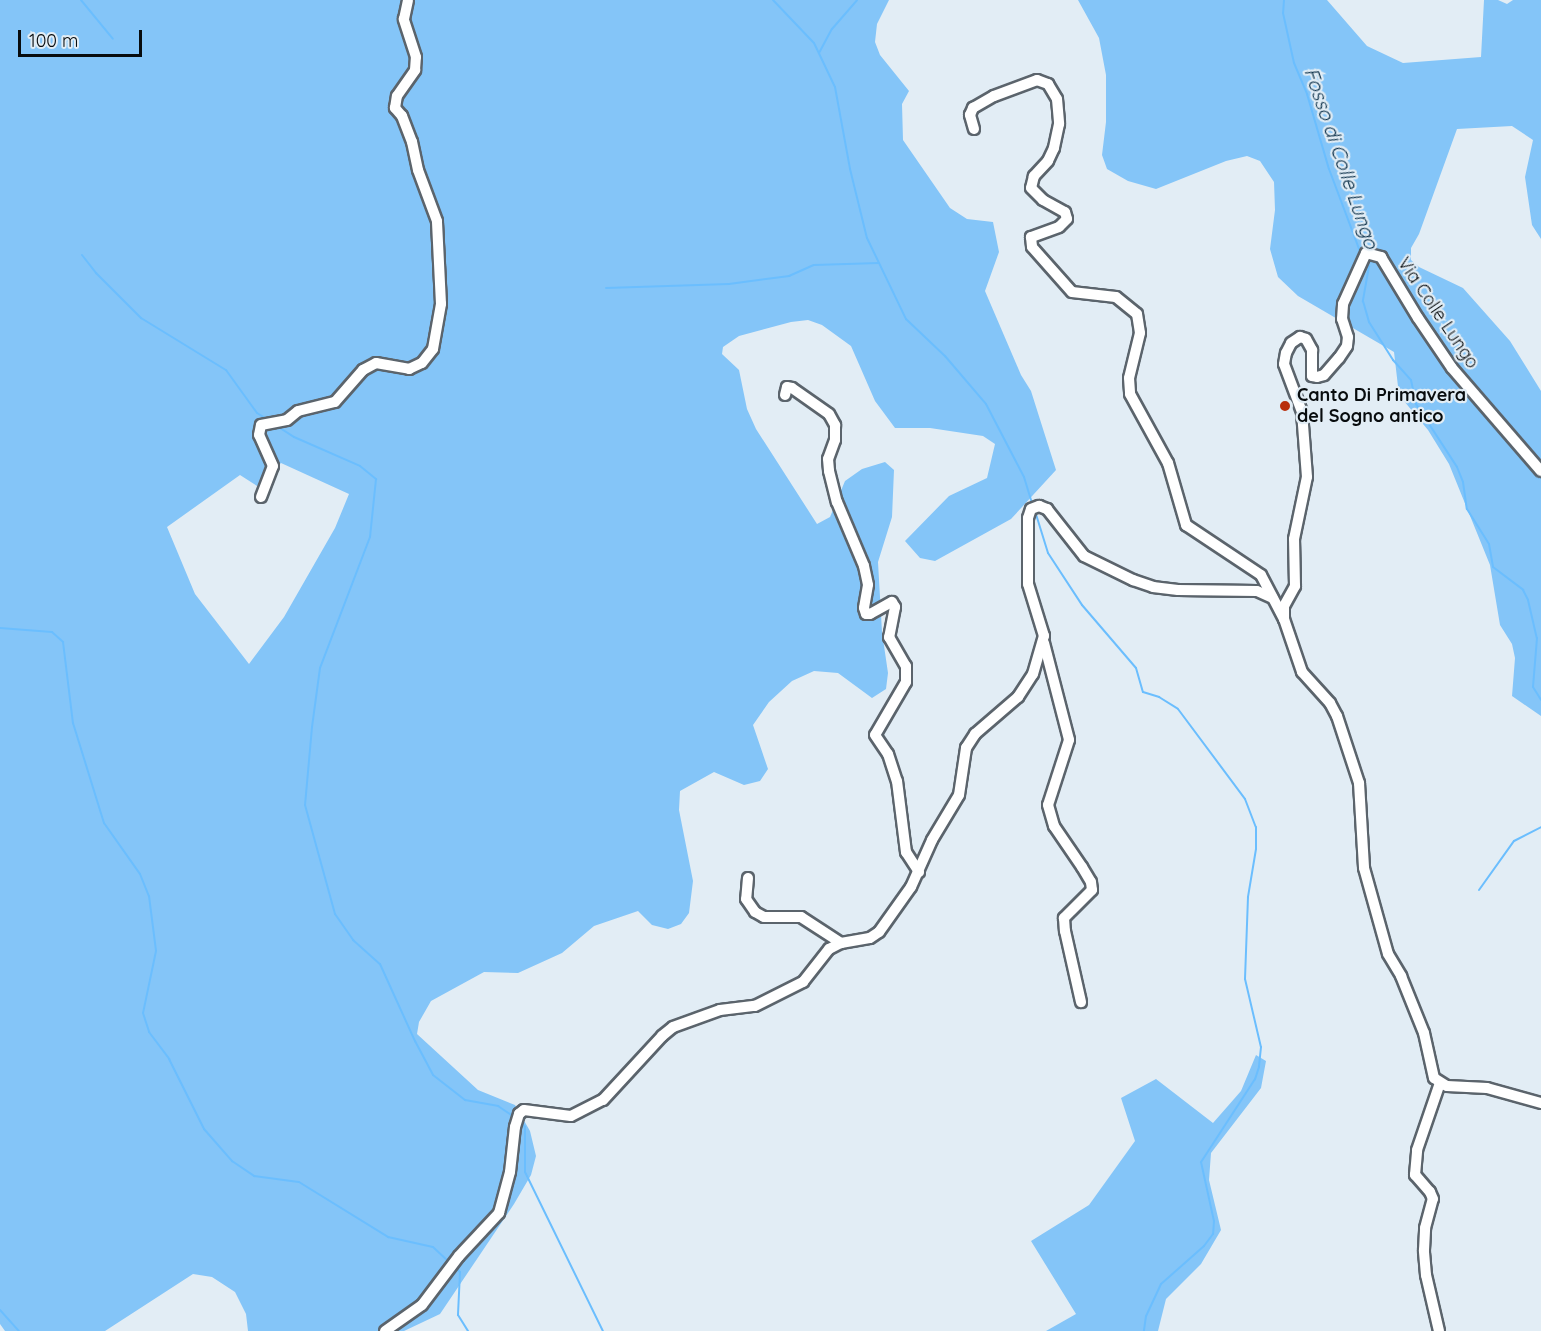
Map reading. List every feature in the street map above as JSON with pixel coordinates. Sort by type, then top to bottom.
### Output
[{"type":"street","points":[[261,497],[273,466],[259,435],[261,425],[287,420],[298,411],[335,402],[363,370],[376,363],[409,369],[422,363],[433,349],[441,304],[437,221],[418,170],[412,142],[402,116],[395,108],[397,96],[415,70],[416,57],[404,19],[408,0]]},
{"type":"street","points":[[974,129],[970,115],[973,108],[994,96],[1037,80],[1048,84],[1057,99],[1059,124],[1048,162],[1034,176],[1030,188],[1033,194],[1065,212],[1067,219],[1059,227],[1031,237],[1032,247],[1072,292],[1116,297],[1137,314],[1140,333],[1129,378],[1130,394],[1168,463],[1186,525],[1261,576],[1284,619],[1302,672],[1330,703],[1337,716],[1359,783],[1364,868],[1388,954],[1401,976],[1424,1033],[1434,1078],[1447,1086],[1487,1088],[1541,1103]]},
{"type":"street","name":"Via Colle Lungo","points":[[1284,619],[1284,606],[1295,586],[1294,539],[1307,477],[1302,412],[1284,364],[1286,353],[1291,343],[1300,337],[1306,339],[1312,350],[1312,376],[1317,377],[1323,375],[1339,358],[1347,346],[1348,338],[1342,319],[1342,303],[1366,253],[1382,257],[1418,318],[1452,368],[1541,471]]},
{"type":"street","points":[[785,395],[787,387],[792,388],[829,414],[835,425],[835,440],[828,459],[837,502],[864,566],[868,585],[864,608],[866,614],[870,614],[892,602],[895,607],[889,637],[906,666],[906,682],[876,735],[888,753],[897,781],[906,852],[919,872]]},
{"type":"street","points":[[1081,1002],[1064,918],[1092,890],[1086,874],[1054,826],[1048,805],[1069,740],[1044,643],[1042,624],[1028,584],[1028,518],[1031,509],[1039,506],[1053,513],[1084,556],[1133,580],[1153,587],[1178,590],[1257,591],[1273,597]]},
{"type":"street","points":[[385,1331],[422,1305],[459,1256],[499,1213],[510,1172],[519,1114],[532,1109],[555,1116],[571,1116],[603,1100],[662,1036],[674,1028],[720,1011],[755,1006],[793,988],[812,973],[828,949],[841,943],[870,938],[879,932],[919,872],[933,840],[958,795],[966,748],[975,734],[1018,697],[1033,674],[1044,643]]},
{"type":"street","points":[[748,878],[746,899],[755,912],[764,917],[801,917],[841,943]]},
{"type":"street","points":[[1439,1331],[1426,1275],[1424,1250],[1425,1228],[1433,1199],[1415,1175],[1417,1150],[1440,1083]]},
{"type":"shaded area","points":[[0,0],[889,0],[877,24],[875,42],[880,55],[909,91],[902,104],[903,140],[950,208],[967,219],[993,222],[999,252],[985,291],[1021,375],[1031,391],[1056,470],[1011,519],[935,561],[920,558],[905,541],[949,496],[987,478],[995,444],[983,436],[930,428],[895,428],[875,401],[851,346],[822,325],[808,320],[791,322],[739,336],[723,347],[722,354],[739,370],[747,409],[756,429],[817,524],[830,517],[845,481],[862,469],[885,462],[894,470],[892,517],[878,562],[882,632],[888,673],[886,689],[872,698],[838,673],[814,671],[792,681],[769,702],[753,725],[768,769],[760,781],[744,785],[714,772],[680,791],[679,810],[693,881],[689,913],[681,924],[668,929],[652,925],[638,911],[594,926],[562,953],[518,973],[484,972],[431,1001],[419,1022],[417,1034],[478,1090],[515,1105],[530,1131],[536,1156],[531,1175],[514,1204],[440,1314],[404,1331],[248,1331],[246,1314],[235,1292],[212,1277],[193,1274],[105,1331],[5,1331],[0,1324]],"holes":[[[281,463],[349,494],[335,528],[284,617],[249,664],[195,594],[167,527],[240,475],[257,486]]]},
{"type":"shaded area","points":[[1078,0],[1327,0],[1367,46],[1403,63],[1481,57],[1484,0],[1498,0],[1507,4],[1513,0],[1541,0],[1541,239],[1532,225],[1525,177],[1533,140],[1512,126],[1457,129],[1419,234],[1411,248],[1411,260],[1419,267],[1463,288],[1510,341],[1541,391],[1541,716],[1512,696],[1515,658],[1512,644],[1500,625],[1490,565],[1449,464],[1428,430],[1399,395],[1394,352],[1298,296],[1278,277],[1270,249],[1275,210],[1274,182],[1260,161],[1247,156],[1226,161],[1156,189],[1128,181],[1107,169],[1102,155],[1106,122],[1106,75],[1099,38]]},
{"type":"shaded area","points":[[1256,1055],[1266,1061],[1261,1088],[1211,1153],[1209,1180],[1221,1230],[1201,1264],[1166,1299],[1158,1331],[1046,1331],[1076,1314],[1031,1241],[1089,1205],[1135,1141],[1121,1098],[1156,1079],[1213,1123],[1241,1091]]},
{"type":"waterway","points":[[81,0],[113,39]]},
{"type":"waterway","points":[[773,0],[814,43],[835,87],[850,169],[867,238],[906,319],[945,356],[986,404],[1024,477],[1033,506]]},
{"type":"waterway","points":[[819,53],[832,29],[857,0]]},
{"type":"waterway","name":"Fosso di Colle Lungo","points":[[1284,0],[1283,13],[1294,63],[1307,94],[1329,169],[1361,254]]},
{"type":"waterway","points":[[82,255],[96,273],[141,318],[226,370],[257,413],[268,420]]},
{"type":"waterway","points":[[606,288],[729,284],[789,276],[814,265],[879,263]]},
{"type":"waterway","name":"Fosso di Colle Lungo","points":[[1366,264],[1369,266],[1363,301],[1369,322],[1393,360],[1411,380],[1416,404],[1457,467],[1463,482],[1467,509],[1489,544],[1493,567],[1523,590],[1528,600],[1537,638],[1533,687],[1541,700]]},
{"type":"waterway","points":[[277,426],[294,437],[360,466],[376,479],[370,537],[320,668],[312,727],[305,805],[335,914],[353,940],[380,964],[433,1075],[465,1100],[498,1106],[513,1116]]},
{"type":"waterway","points":[[1035,511],[1048,553],[1082,605],[1136,668],[1143,692],[1159,697],[1178,709],[1245,799],[1256,827],[1256,849],[1248,897],[1245,979],[1261,1047],[1259,1067],[1255,1079],[1201,1162],[1214,1221],[1213,1234],[1204,1246],[1161,1284],[1146,1316],[1144,1331]]},
{"type":"waterway","points":[[0,628],[52,632],[63,642],[73,723],[104,823],[140,874],[149,896],[156,951],[143,1013],[149,1032],[169,1059],[204,1129],[232,1161],[254,1176],[299,1182],[388,1237],[433,1247],[450,1263]]},
{"type":"waterway","points":[[1479,890],[1514,841],[1541,827]]},
{"type":"waterway","points":[[520,1122],[525,1127],[525,1172],[603,1331]]},
{"type":"waterway","points":[[455,1267],[460,1272],[458,1315],[468,1331]]},
{"type":"waterway","points":[[0,1310],[19,1331]]},
{"type":"place","name":"Canto Di Primavera del Sogno antico","points":[[1285,406]]}]
